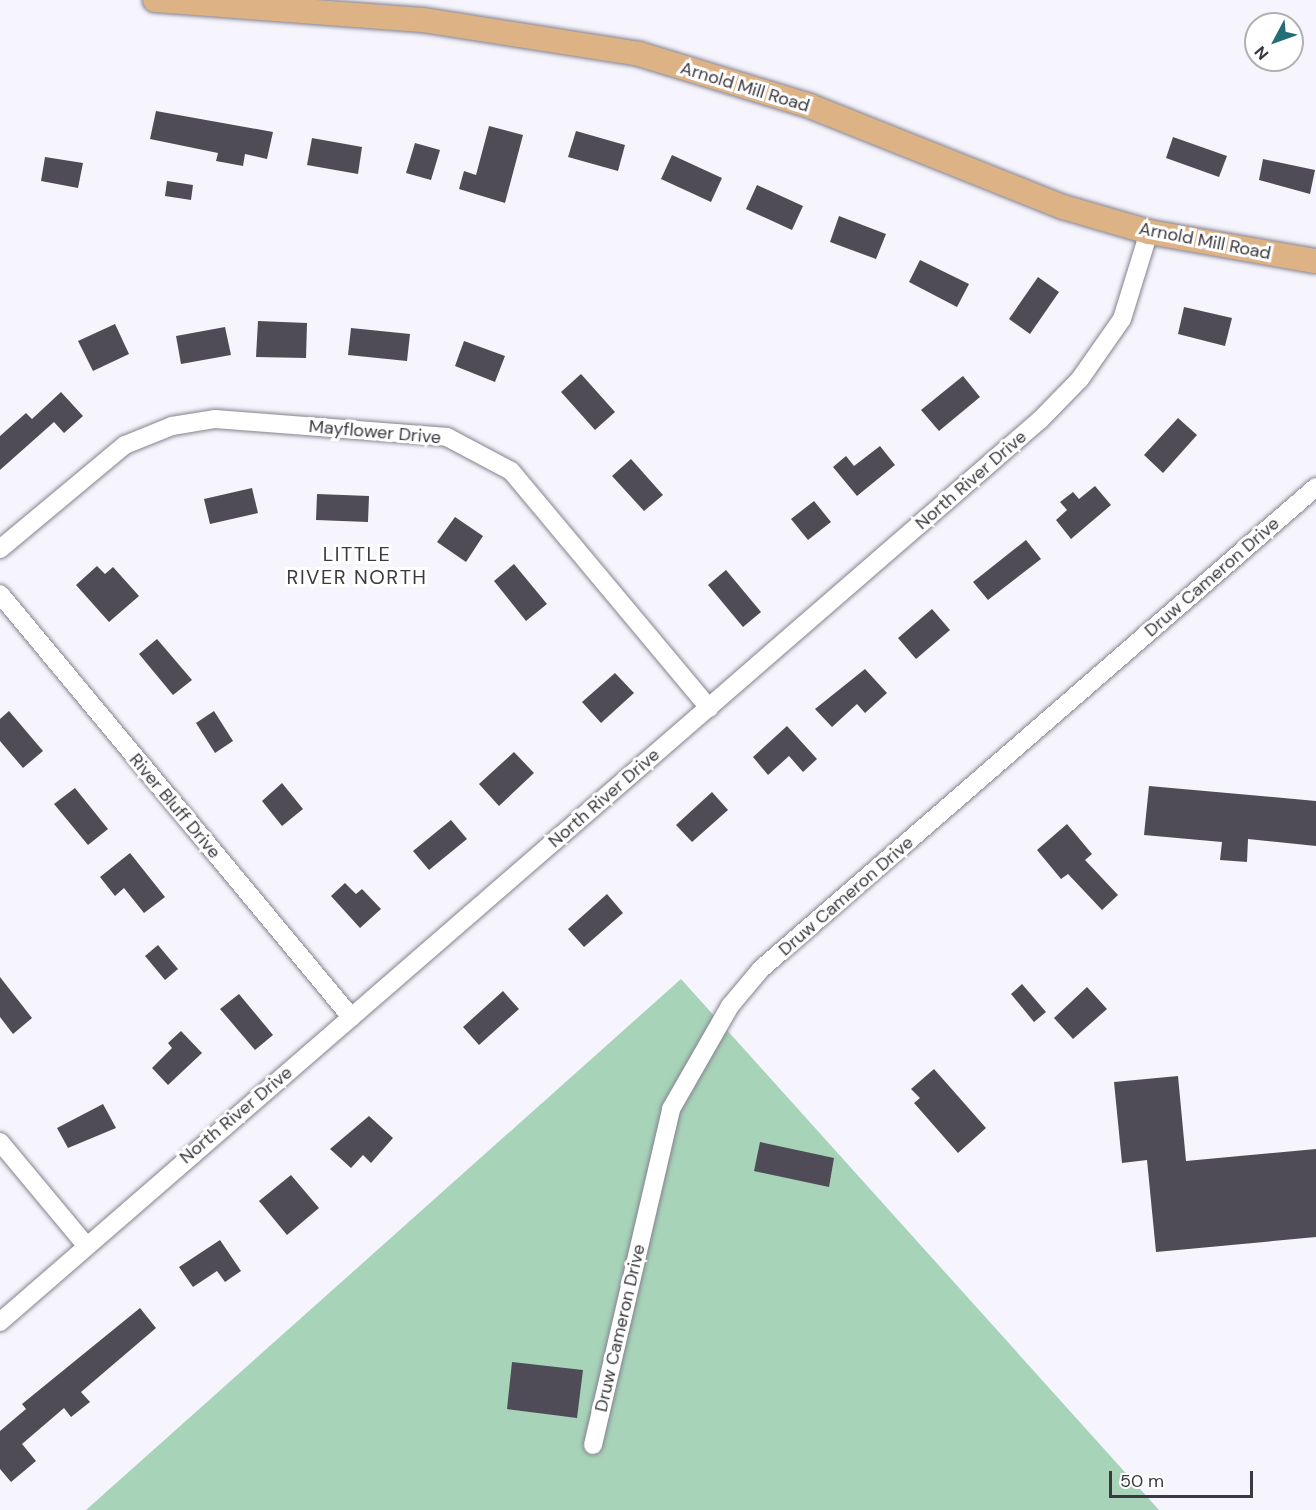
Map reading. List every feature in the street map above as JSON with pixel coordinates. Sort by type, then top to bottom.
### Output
[{"type":"main road","name":"Arnold Mill Road","points":[[155,0],[423,20],[639,54],[810,106],[1063,207],[1149,232],[1316,261]]},
{"type":"street","name":"North River Drive","points":[[0,1322],[85,1244],[1032,428],[1080,379],[1122,319],[1149,232]]},
{"type":"street","name":"Mayflower Drive","points":[[0,549],[125,445],[172,426],[215,419],[447,437],[511,471],[709,708]]},
{"type":"street","name":"Druw Cameron Drive","points":[[593,1444],[671,1109],[729,1006],[761,969],[1316,487]]},
{"type":"street","name":"River Bluff Drive","points":[[0,594],[351,1017]]},
{"type":"street","points":[[0,1142],[85,1244]]},
{"type":"green space","points":[[681,979],[1159,1510],[86,1510]]},
{"type":"building","points":[[156,111],[273,132],[267,159],[245,154],[243,166],[216,161],[218,153],[150,139]]},
{"type":"building","points":[[489,126],[523,135],[505,203],[459,189],[464,171],[476,175]]},
{"type":"building","points":[[576,131],[625,145],[618,171],[568,157]]},
{"type":"building","points":[[1173,137],[1227,156],[1219,177],[1166,158]]},
{"type":"building","points":[[312,138],[362,147],[358,174],[307,165]]},
{"type":"building","points":[[415,143],[440,150],[431,180],[406,173]]},
{"type":"building","points":[[672,155],[722,178],[711,202],[661,179]]},
{"type":"building","points":[[45,157],[83,163],[78,188],[41,181]]},
{"type":"building","points":[[1263,159],[1315,170],[1310,194],[1259,180]]},
{"type":"building","points":[[167,181],[193,185],[191,200],[165,196]]},
{"type":"building","points":[[757,185],[803,206],[792,230],[746,209]]},
{"type":"building","points":[[839,216],[886,234],[876,259],[830,242]]},
{"type":"building","points":[[920,260],[969,284],[957,307],[909,282]]},
{"type":"building","points":[[1038,277],[1059,292],[1030,334],[1009,319]]},
{"type":"building","points":[[1184,307],[1232,318],[1225,346],[1178,334]]},
{"type":"building","points":[[258,321],[307,323],[306,358],[256,357]]},
{"type":"building","points":[[115,324],[129,354],[93,371],[78,341]]},
{"type":"building","points":[[225,327],[231,355],[181,364],[176,336]]},
{"type":"building","points":[[351,328],[410,334],[407,361],[348,355]]},
{"type":"building","points":[[464,341],[505,356],[495,382],[455,366]]},
{"type":"building","points":[[581,374],[615,412],[595,430],[561,392]]},
{"type":"building","points":[[963,376],[980,397],[939,431],[921,410]]},
{"type":"building","points":[[61,392],[83,416],[64,433],[54,422],[0,470],[0,436],[26,413],[32,419]]},
{"type":"building","points":[[1178,418],[1197,435],[1163,473],[1144,455]]},
{"type":"building","points":[[880,446],[895,465],[857,496],[833,467],[846,456],[854,466]]},
{"type":"building","points":[[631,459],[663,495],[644,511],[612,476]]},
{"type":"building","points":[[1095,486],[1111,505],[1071,539],[1056,520],[1067,510],[1060,502],[1073,492],[1079,499]]},
{"type":"building","points":[[252,488],[258,513],[210,524],[204,499]]},
{"type":"building","points":[[317,494],[369,496],[368,522],[316,520]]},
{"type":"building","points":[[814,501],[831,522],[808,540],[791,519]]},
{"type":"building","points":[[455,517],[483,536],[466,562],[437,542]]},
{"type":"building","points":[[1026,540],[1041,559],[988,600],[973,582]]},
{"type":"building","points":[[514,564],[547,604],[526,621],[494,581]]},
{"type":"building","points":[[97,566],[105,574],[113,567],[139,596],[109,622],[76,585]]},
{"type":"building","points":[[726,570],[761,612],[743,627],[708,585]]},
{"type":"building","points":[[932,609],[950,630],[916,659],[898,638]]},
{"type":"building","points":[[157,639],[192,680],[173,695],[139,654]]},
{"type":"building","points":[[865,669],[887,693],[865,713],[857,704],[832,727],[815,709]]},
{"type":"building","points":[[615,673],[634,693],[601,723],[582,702]]},
{"type":"building","points":[[9,711],[43,751],[23,768],[0,741],[0,719]]},
{"type":"building","points":[[214,711],[233,741],[215,753],[196,723]]},
{"type":"building","points":[[787,726],[817,759],[803,772],[789,756],[768,775],[753,757]]},
{"type":"building","points":[[514,752],[534,773],[499,806],[479,784]]},
{"type":"building","points":[[282,783],[303,809],[282,826],[262,801]]},
{"type":"building","points":[[1149,786],[1316,801],[1316,846],[1248,839],[1247,862],[1220,860],[1222,842],[1144,835]]},
{"type":"building","points":[[75,788],[108,829],[88,845],[54,804]]},
{"type":"building","points":[[712,792],[728,810],[692,842],[676,825]]},
{"type":"building","points":[[451,820],[467,839],[429,870],[413,851]]},
{"type":"building","points":[[1067,824],[1092,854],[1085,860],[1118,895],[1102,910],[1068,874],[1061,879],[1037,850]]},
{"type":"building","points":[[130,853],[165,897],[144,913],[124,888],[115,896],[100,877]]},
{"type":"building","points":[[345,883],[356,894],[362,889],[381,909],[360,928],[331,896]]},
{"type":"building","points":[[607,894],[623,913],[584,947],[568,929]]},
{"type":"building","points":[[158,945],[178,969],[165,980],[145,956]]},
{"type":"building","points":[[0,977],[32,1018],[13,1034],[0,1017]]},
{"type":"building","points":[[1022,984],[1046,1012],[1034,1022],[1011,994]]},
{"type":"building","points":[[1087,987],[1107,1009],[1073,1039],[1054,1018]]},
{"type":"building","points":[[503,991],[519,1009],[479,1045],[463,1027]]},
{"type":"building","points":[[239,994],[273,1035],[255,1050],[220,1009]]},
{"type":"building","points":[[181,1031],[202,1053],[168,1085],[152,1068],[172,1048],[168,1043]]},
{"type":"building","points":[[934,1069],[986,1128],[958,1153],[914,1103],[920,1098],[911,1089]]},
{"type":"building","points":[[1178,1076],[1186,1161],[1316,1149],[1316,1237],[1156,1252],[1147,1160],[1122,1163],[1114,1082]]},
{"type":"building","points":[[103,1104],[116,1128],[68,1148],[57,1128]]},
{"type":"building","points":[[369,1116],[393,1138],[371,1163],[363,1155],[351,1168],[330,1149]]},
{"type":"building","points":[[760,1142],[834,1158],[829,1187],[754,1171]]},
{"type":"building","points":[[291,1175],[319,1208],[287,1235],[259,1201]]},
{"type":"building","points":[[220,1240],[241,1271],[225,1282],[217,1271],[193,1287],[179,1267]]},
{"type":"building","points":[[140,1308],[156,1328],[81,1392],[90,1402],[71,1417],[64,1408],[22,1444],[36,1461],[11,1482],[0,1469],[0,1431],[26,1409],[22,1404]]},
{"type":"building","points":[[512,1362],[583,1370],[577,1418],[507,1409]]},
{"type":"district","name":"LITTLE RIVER NORTH","points":[[357,566]]}]
